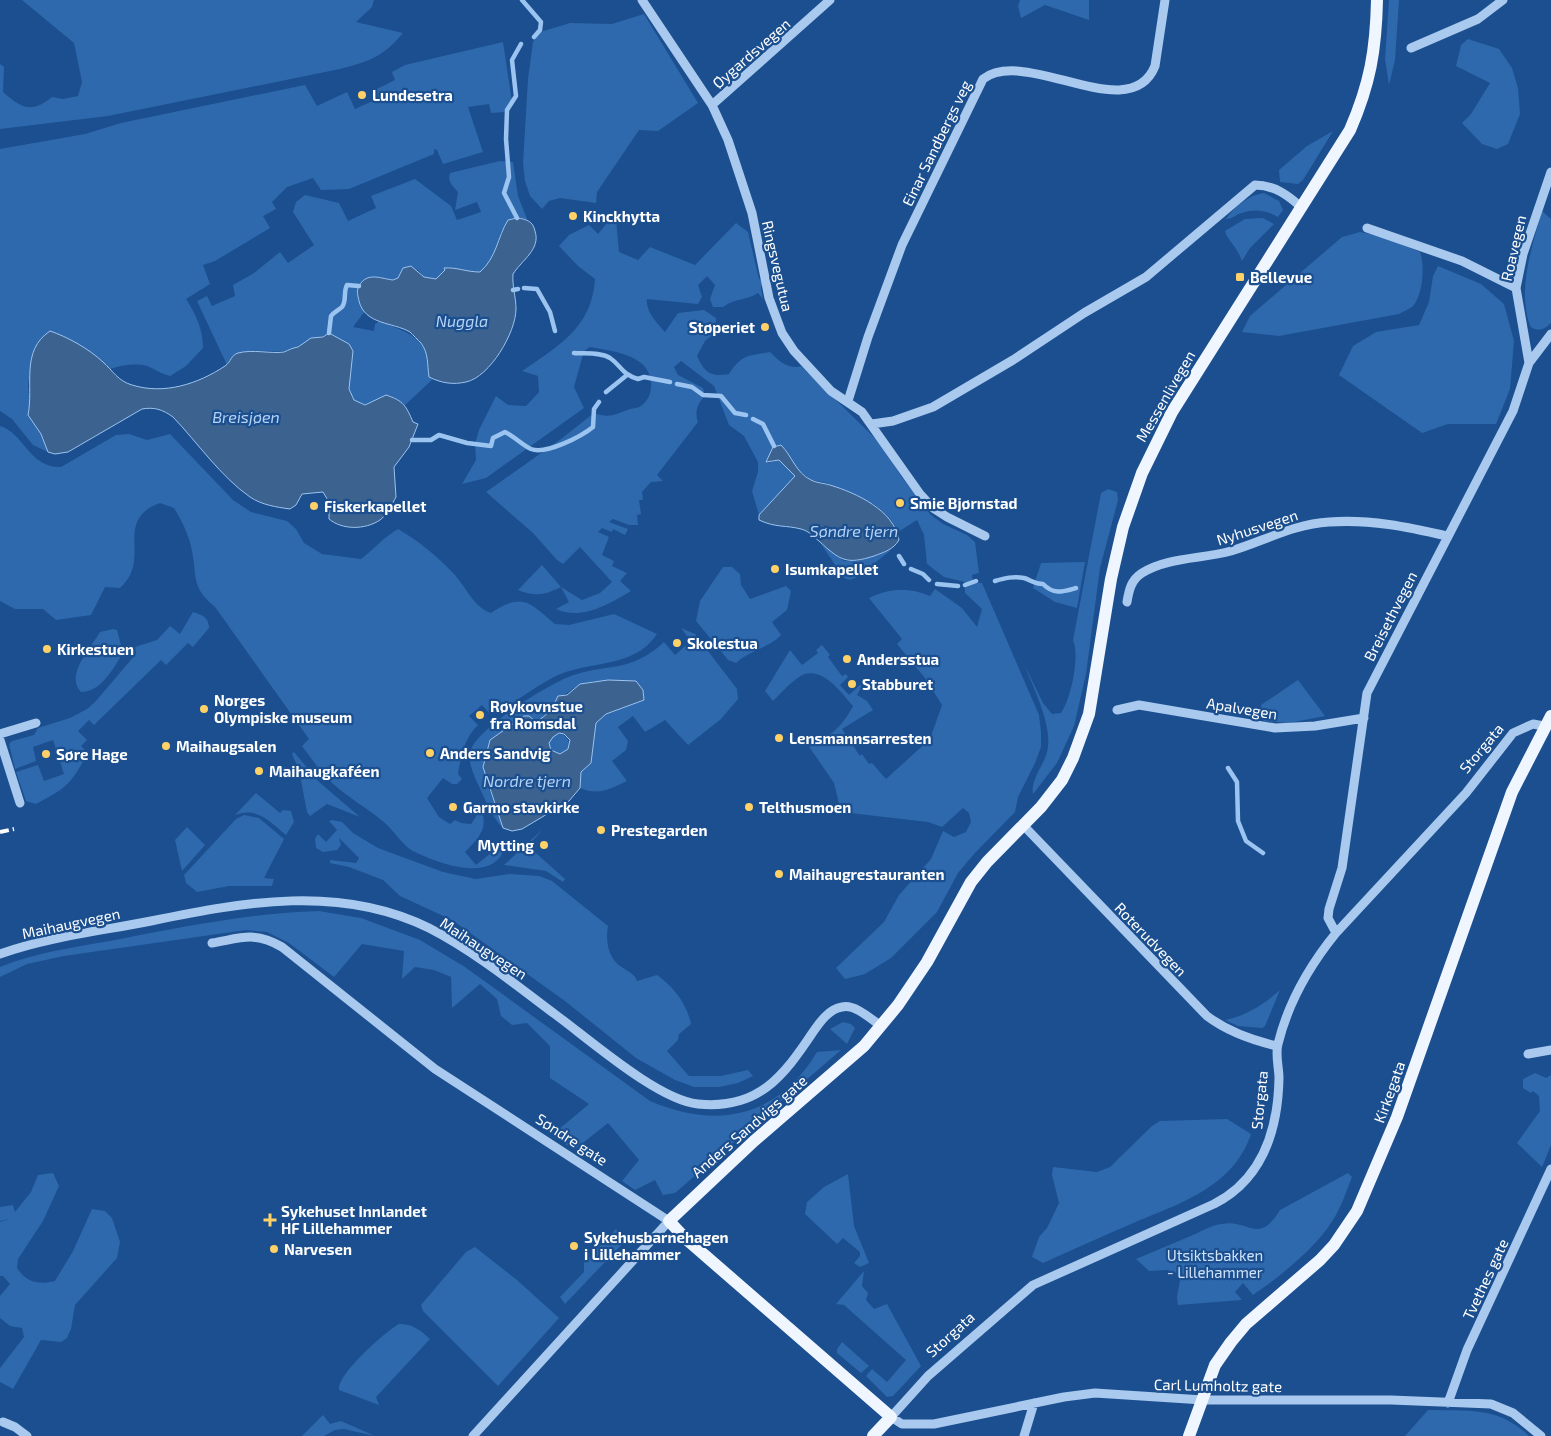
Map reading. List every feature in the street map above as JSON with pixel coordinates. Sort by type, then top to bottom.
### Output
[{"type":"main road","name":"Messenlivegen","points":[[1023,825],[1041,807],[1062,780],[1084,729],[1095,682],[1111,579],[1123,527],[1142,473],[1177,405],[1332,160],[1363,100],[1375,52],[1377,0]]},
{"type":"main road","name":"Kirkegata","points":[[1189,1436],[1215,1365],[1231,1342],[1246,1324],[1320,1260],[1334,1245],[1357,1211],[1398,1117],[1512,792],[1548,721]]},
{"type":"main road","name":"Anders Sandvigs gate","points":[[668,1220],[754,1141],[853,1056],[881,1026],[927,962],[971,882],[987,862],[1023,825]]},
{"type":"main road","name":"Søndre gate","points":[[668,1220],[685,1238],[890,1417]]},
{"type":"main road","name":"Storgata","points":[[873,1436],[890,1417]]},
{"type":"street","name":"Ringsvegutua","points":[[642,0],[712,105],[728,140],[750,207],[769,298],[782,333],[814,374],[831,391],[862,412],[915,488],[933,508],[985,536]]},
{"type":"street","name":"Øygardsvegen","points":[[712,105],[759,66],[830,0]]},
{"type":"street","name":"Einar Sandbergs veg","points":[[848,402],[868,337],[905,238],[983,79],[990,73],[1007,69],[1097,87],[1126,91],[1137,88],[1151,76],[1155,66],[1165,0]]},
{"type":"street","points":[[1411,48],[1478,19],[1503,0]]},
{"type":"street","name":"Roavegen","points":[[1529,363],[1516,288],[1525,246],[1551,172]]},
{"type":"street","points":[[872,424],[893,421],[932,407],[1013,360],[1084,313],[1146,278],[1255,185],[1270,185],[1302,208]]},
{"type":"street","points":[[1367,228],[1462,262],[1516,288]]},
{"type":"street","name":"Breisethvegen","points":[[1336,933],[1328,918],[1329,909],[1342,868],[1367,692],[1512,412],[1529,363],[1551,334]]},
{"type":"street","name":"Nyhusvegen","points":[[1127,602],[1130,585],[1141,574],[1160,565],[1232,551],[1294,527],[1329,522],[1383,523],[1447,536]]},
{"type":"street","name":"Apalvegen","points":[[1118,710],[1139,705],[1275,728],[1314,726],[1364,718]]},
{"type":"street","name":"Storgata","points":[[890,1417],[928,1376],[1032,1285],[1214,1204],[1234,1193],[1246,1182],[1267,1149],[1275,1120],[1279,1078],[1277,1046],[1304,977],[1336,933],[1460,799],[1513,733],[1533,724],[1548,721]]},
{"type":"street","points":[[0,734],[36,723]]},
{"type":"street","points":[[0,740],[20,803]]},
{"type":"street","name":"Roterudvegen","points":[[1023,825],[1205,1014],[1217,1023],[1241,1035],[1277,1046]]},
{"type":"street","name":"Maihaugvegen","points":[[0,954],[46,941],[219,907],[279,901],[342,901],[392,913],[462,947],[529,994],[651,1086],[674,1098],[697,1104],[720,1105],[745,1100],[769,1087],[788,1069],[819,1023],[829,1012],[843,1006],[857,1010],[881,1026]]},
{"type":"street","name":"Søndre gate","points":[[212,943],[251,936],[262,937],[282,947],[435,1069],[668,1220]]},
{"type":"street","points":[[1528,1054],[1551,1050]]},
{"type":"street","name":"Tvethes gate","points":[[1448,1403],[1467,1350],[1551,1168]]},
{"type":"street","name":"Anders Sandvigs gate","points":[[474,1435],[668,1220]]},
{"type":"street","name":"Carl Lumholtz gate","points":[[890,1417],[902,1424],[934,1424],[1034,1403],[1096,1393],[1203,1400],[1391,1400],[1491,1404],[1504,1408],[1527,1422],[1540,1436]]},
{"type":"street","points":[[1024,1436],[1034,1403]]},
{"type":"street","points":[[3,1422],[15,1426],[28,1436]]},
{"type":"green space","points":[[22,0],[374,0],[372,7],[356,22],[403,33],[389,48],[375,57],[340,69],[108,116],[0,129],[0,64],[4,67],[3,92],[15,102],[27,107],[38,106],[52,97],[63,99],[78,96],[82,82],[74,43]]},
{"type":"green space","points":[[1020,0],[1089,0],[1089,20],[1045,5],[1021,18],[1018,6]]},
{"type":"green space","points":[[1389,0],[1399,0],[1395,60],[1389,85],[1385,59]]},
{"type":"green space","points":[[644,14],[698,103],[658,131],[639,130],[597,192],[596,203],[560,198],[549,201],[542,209],[530,196],[525,181],[523,163],[528,79],[533,42],[540,32],[570,23],[612,24]]},
{"type":"green space","points":[[1468,39],[1499,49],[1512,68],[1518,88],[1520,114],[1508,144],[1497,149],[1482,144],[1462,123],[1471,114],[1490,83],[1456,66],[1461,45]]},
{"type":"green space","points":[[503,42],[512,102],[504,112],[491,113],[489,104],[468,107],[483,152],[443,164],[437,150],[434,149],[434,154],[349,189],[321,190],[313,178],[287,187],[272,202],[276,209],[263,216],[270,228],[215,261],[203,265],[210,284],[186,299],[198,322],[203,348],[186,366],[170,376],[143,365],[119,366],[110,369],[101,361],[33,352],[28,385],[30,406],[28,415],[41,434],[48,452],[33,445],[12,419],[0,411],[0,149],[85,134],[121,123],[305,85],[317,106],[347,92],[355,109],[377,99],[373,91],[395,80],[392,72],[405,65]]},
{"type":"green space","points":[[1333,131],[1303,180],[1298,184],[1280,182],[1279,170],[1307,146]]},
{"type":"green space","points":[[500,161],[513,162],[518,196],[527,219],[517,218],[501,232],[490,263],[480,272],[445,270],[437,279],[424,277],[418,270],[403,268],[398,278],[393,280],[371,278],[359,286],[360,305],[365,311],[353,327],[374,331],[375,324],[380,321],[410,334],[422,345],[426,352],[429,376],[432,380],[405,405],[390,399],[375,401],[365,405],[354,400],[349,389],[353,351],[349,344],[329,333],[286,351],[251,351],[237,354],[231,358],[227,365],[197,301],[207,296],[212,306],[235,296],[233,285],[254,273],[280,252],[288,263],[314,245],[293,212],[296,202],[305,195],[339,203],[348,221],[376,208],[371,196],[415,179],[451,206],[457,220],[481,212],[477,202],[455,210],[458,192],[452,186],[450,173]]},
{"type":"green space","points":[[1264,193],[1279,201],[1283,210],[1278,217],[1256,210],[1247,211],[1226,219],[1243,202],[1253,196]]},
{"type":"green space","points":[[1542,211],[1551,219],[1551,323],[1538,330],[1530,326],[1526,312],[1525,283],[1530,253]]},
{"type":"green space","points":[[1263,218],[1274,224],[1250,248],[1242,261],[1225,231],[1245,219]]},
{"type":"green space","points":[[616,220],[619,252],[638,260],[650,247],[695,265],[736,223],[748,232],[759,279],[763,280],[761,288],[763,299],[758,293],[731,302],[723,307],[713,307],[710,299],[715,285],[707,276],[698,285],[702,297],[698,304],[647,299],[650,313],[665,332],[678,313],[704,310],[716,318],[715,333],[705,341],[697,356],[706,370],[713,374],[729,374],[742,359],[770,352],[780,361],[792,367],[801,366],[881,444],[901,476],[930,514],[943,524],[967,535],[975,542],[979,573],[972,575],[973,583],[982,583],[1039,715],[1041,747],[1018,797],[1015,812],[958,873],[937,912],[891,958],[865,974],[845,979],[836,968],[884,922],[899,895],[931,859],[943,831],[954,837],[966,832],[971,822],[969,813],[963,808],[942,827],[928,822],[841,812],[834,783],[810,748],[810,742],[824,738],[836,730],[853,706],[830,681],[815,674],[799,677],[773,701],[765,691],[790,650],[802,665],[818,653],[816,650],[822,645],[842,676],[846,674],[848,677],[840,685],[849,695],[860,685],[862,686],[857,695],[867,701],[873,710],[842,729],[860,756],[862,754],[869,764],[872,763],[886,779],[930,739],[942,705],[925,678],[897,644],[902,639],[869,598],[885,592],[899,590],[914,591],[930,596],[935,589],[962,608],[977,627],[982,609],[965,593],[965,582],[944,577],[927,564],[924,535],[917,520],[898,532],[891,520],[875,505],[827,483],[811,480],[797,469],[786,450],[774,446],[766,462],[779,460],[795,476],[759,515],[752,491],[758,472],[758,462],[744,436],[729,425],[714,386],[681,361],[674,367],[678,375],[703,388],[705,395],[697,408],[698,422],[657,475],[663,481],[651,482],[642,492],[643,500],[639,500],[641,514],[637,515],[638,525],[629,525],[613,519],[609,522],[628,529],[625,535],[613,529],[612,532],[602,528],[598,532],[609,537],[602,555],[614,561],[612,566],[627,573],[620,581],[631,591],[604,606],[575,613],[556,609],[569,602],[561,587],[582,600],[600,593],[612,582],[580,547],[563,564],[557,560],[533,533],[486,492],[561,439],[594,413],[604,416],[612,415],[641,406],[646,402],[651,391],[650,378],[645,367],[635,359],[623,354],[590,347],[584,351],[574,387],[584,408],[486,478],[462,484],[476,460],[475,444],[479,430],[496,396],[508,405],[526,406],[539,392],[538,376],[522,371],[571,334],[587,311],[595,279],[578,266],[559,246],[569,235],[589,225],[598,234],[607,223]]},
{"type":"green space","points":[[1360,232],[1381,236],[1420,252],[1422,258],[1421,288],[1412,307],[1399,314],[1279,336],[1242,332],[1250,316],[1342,237]]},
{"type":"green space","points":[[1438,266],[1481,284],[1504,304],[1514,341],[1510,389],[1496,424],[1448,424],[1422,433],[1339,375],[1353,346],[1376,332],[1419,325],[1429,302],[1433,276]]},
{"type":"green space","points":[[0,426],[15,436],[41,462],[50,466],[61,467],[116,435],[129,434],[147,440],[170,434],[233,500],[251,512],[287,521],[296,529],[304,543],[322,554],[361,559],[398,529],[441,561],[458,578],[474,601],[491,613],[518,601],[532,605],[555,624],[569,625],[614,614],[657,634],[636,653],[611,662],[569,671],[556,676],[497,713],[490,714],[482,705],[469,716],[478,725],[469,736],[462,754],[458,774],[462,779],[457,784],[452,784],[443,778],[427,798],[439,817],[450,824],[455,820],[471,824],[479,812],[478,804],[484,819],[484,825],[479,836],[465,852],[476,865],[496,849],[502,851],[502,854],[494,862],[484,867],[473,868],[460,867],[434,860],[409,849],[386,824],[331,782],[302,746],[309,739],[215,607],[207,600],[198,587],[189,539],[174,508],[160,503],[146,511],[138,520],[135,530],[135,553],[129,577],[120,588],[105,587],[91,615],[56,620],[43,609],[15,609],[0,601]]},
{"type":"green space","points":[[1108,489],[1117,492],[1118,500],[1100,568],[1086,674],[1074,726],[1057,763],[1033,794],[1034,782],[1047,753],[1048,737],[1044,716],[1024,664],[1043,703],[1052,714],[1061,713],[1071,688],[1075,666],[1073,640],[1101,493]]},
{"type":"green space","points":[[821,544],[844,561],[857,561],[891,550],[857,577],[850,580],[844,578]]},
{"type":"green space","points":[[1085,562],[1077,608],[1055,602],[1033,588],[1041,563]]},
{"type":"green space","points":[[542,565],[561,587],[540,594],[530,594],[518,590]]},
{"type":"green space","points":[[723,567],[732,567],[740,574],[741,585],[750,599],[786,586],[791,591],[787,610],[772,622],[781,635],[771,643],[736,663],[728,660],[696,621],[700,601]]},
{"type":"green space","points":[[193,612],[202,615],[206,619],[209,628],[193,647],[188,643],[166,665],[161,660],[94,725],[89,720],[78,731],[87,740],[81,746],[88,753],[72,779],[62,789],[36,804],[26,801],[16,772],[38,765],[44,781],[64,774],[53,740],[33,747],[36,761],[15,769],[9,744],[12,741],[34,735],[38,728],[70,718],[87,709],[136,654],[135,647],[157,640],[170,626],[180,634]]},
{"type":"green space","points":[[681,628],[695,634],[737,689],[738,699],[721,719],[688,745],[665,720],[645,732],[633,716],[618,727],[628,741],[626,750],[612,761],[627,781],[604,790],[586,790],[580,788],[581,772],[591,763],[596,723],[606,714],[644,700],[636,681],[595,681],[579,685],[558,696],[550,711],[537,722],[524,716],[490,740],[486,780],[503,828],[489,807],[473,774],[470,763],[470,753],[474,744],[483,733],[511,710],[566,678],[592,670],[628,664],[651,652],[664,642],[675,655],[691,641]]},
{"type":"green space","points":[[117,630],[123,653],[106,679],[95,688],[81,692],[76,678],[77,670],[85,654],[100,632]]},
{"type":"green space","points":[[1298,680],[1325,716],[1289,723],[1264,721],[1261,705]]},
{"type":"green space","points":[[559,734],[566,737],[569,744],[566,751],[559,754],[552,751],[549,744],[552,737]]},
{"type":"green space","points":[[294,752],[319,782],[360,817],[327,804],[310,816],[307,812],[299,770],[292,754]]},
{"type":"green space","points":[[256,793],[280,813],[283,810],[291,811],[294,822],[286,835],[257,814],[250,812],[235,815]]},
{"type":"green space","points":[[244,815],[259,818],[284,839],[264,878],[274,879],[272,886],[229,886],[197,892],[186,883],[184,875],[236,819]]},
{"type":"green space","points":[[329,821],[342,822],[353,833],[378,848],[443,872],[476,879],[509,874],[539,876],[552,881],[608,926],[608,948],[617,963],[633,975],[637,981],[657,975],[669,984],[678,996],[686,1009],[691,1024],[679,1034],[678,1040],[667,1051],[689,1076],[721,1076],[748,1070],[753,1076],[738,1083],[719,1087],[694,1087],[675,1080],[636,1058],[565,1001],[452,920],[400,896],[383,880],[349,867],[330,863],[330,860],[356,863],[359,858],[339,838],[341,845],[337,850],[323,852],[316,848],[315,839],[318,834],[326,842],[337,830]]},
{"type":"green space","points":[[187,827],[205,845],[182,871],[175,840]]},
{"type":"green space","points":[[543,829],[528,846],[565,879],[563,882],[546,871],[504,865]]},
{"type":"green space","points":[[319,911],[361,918],[420,940],[465,967],[650,1101],[675,1110],[699,1115],[722,1115],[744,1112],[765,1104],[784,1091],[801,1074],[817,1052],[841,1050],[675,1193],[663,1195],[655,1180],[635,1190],[622,1181],[639,1160],[608,1123],[574,1150],[552,1135],[589,1104],[550,1078],[550,1046],[527,1023],[512,1025],[501,1016],[497,999],[480,984],[452,1008],[451,977],[434,970],[415,967],[402,979],[404,951],[362,944],[334,977],[289,943],[267,932],[246,930],[64,956],[27,964],[0,977],[0,967],[28,957],[57,951],[217,921],[293,912]]},
{"type":"green space","points":[[1280,990],[1265,1026],[1262,1028],[1238,1026],[1225,1020],[1255,1009]]},
{"type":"green space","points":[[843,1022],[851,1024],[855,1028],[847,1044],[830,1029]]},
{"type":"green space","points":[[1535,1073],[1546,1078],[1551,1075],[1551,1145],[1542,1167],[1517,1143],[1540,1111],[1539,1096],[1533,1091],[1531,1093],[1523,1088],[1523,1079]]},
{"type":"green space","points":[[1227,1119],[1251,1134],[1243,1153],[1218,1181],[1185,1201],[1043,1263],[1032,1257],[1039,1237],[1047,1228],[1059,1203],[1052,1175],[1053,1167],[1097,1172],[1110,1167],[1152,1126],[1160,1121]]},
{"type":"green space","points":[[53,1173],[59,1186],[43,1221],[18,1259],[17,1268],[21,1273],[34,1282],[55,1281],[73,1251],[92,1209],[105,1211],[112,1218],[120,1242],[117,1258],[75,1305],[71,1329],[67,1338],[61,1342],[41,1340],[13,1389],[0,1382],[0,1368],[24,1337],[22,1328],[10,1326],[0,1318],[0,1296],[10,1284],[3,1276],[0,1276],[0,1222],[9,1219],[0,1221],[0,1207],[13,1205],[15,1212],[31,1192],[38,1175]]},
{"type":"green space","name":"Utsiktsbakken - Lillehammer","points":[[1348,1173],[1352,1177],[1337,1213],[1330,1225],[1311,1248],[1276,1279],[1253,1295],[1243,1283],[1235,1292],[1242,1300],[1178,1305],[1177,1297],[1181,1274],[1167,1270],[1149,1271],[1136,1259],[1218,1225],[1231,1223],[1253,1229],[1265,1227],[1280,1210]]},
{"type":"green space","points":[[848,1174],[854,1226],[869,1263],[860,1267],[854,1263],[860,1256],[860,1252],[843,1238],[837,1244],[805,1214],[807,1202],[824,1187]]},
{"type":"green space","points":[[616,1229],[626,1240],[565,1304],[560,1297],[584,1272],[584,1263]]},
{"type":"green space","points":[[475,1247],[517,1280],[559,1318],[498,1386],[423,1311],[421,1305],[466,1252]]},
{"type":"green space","points":[[864,1271],[862,1286],[868,1293],[866,1300],[874,1309],[887,1304],[921,1366],[893,1396],[887,1397],[866,1376],[872,1369],[887,1382],[906,1360],[844,1305],[836,1304]]},
{"type":"green space","points":[[399,1324],[416,1328],[430,1339],[376,1397],[379,1405],[339,1390],[340,1383],[353,1364],[383,1335]]},
{"type":"green space","points":[[842,1342],[869,1366],[861,1373],[837,1353],[837,1349]]},
{"type":"green space","points":[[1428,1410],[1469,1411],[1494,1415],[1506,1419],[1529,1436],[1405,1436]]},
{"type":"green space","points":[[323,1415],[330,1424],[341,1421],[375,1436],[344,1429],[335,1430],[324,1436],[302,1436]]},
{"type":"water","name":"Nuggla","points":[[517,218],[531,223],[536,237],[530,254],[513,274],[516,309],[515,319],[507,341],[492,363],[475,378],[466,382],[452,383],[438,381],[429,377],[427,355],[421,343],[410,332],[380,322],[367,315],[359,301],[357,292],[359,286],[362,281],[370,277],[393,280],[398,278],[403,268],[411,266],[424,277],[436,279],[445,270],[444,268],[480,272],[490,260],[508,220]]},
{"type":"water","name":"Breisjøen","points":[[50,331],[85,348],[123,381],[144,388],[156,389],[180,386],[204,378],[225,366],[238,353],[250,351],[284,352],[298,347],[311,338],[323,337],[329,333],[349,344],[353,351],[349,389],[354,400],[365,405],[386,395],[392,397],[404,405],[413,422],[418,424],[409,447],[394,467],[396,497],[383,518],[368,526],[361,527],[347,527],[334,523],[329,519],[329,502],[323,492],[302,494],[296,505],[290,509],[264,504],[250,497],[229,480],[173,417],[162,410],[150,408],[142,409],[68,452],[55,454],[48,452],[41,434],[28,415],[31,359],[41,339]]},
{"type":"water","name":"Søndre tjern","points":[[781,445],[806,477],[862,498],[882,512],[896,529],[899,540],[897,543],[888,550],[874,556],[857,560],[844,559],[838,557],[804,530],[759,520],[759,515],[795,476],[779,460],[766,462],[773,447]]},
{"type":"water","name":"Nordre tjern","points":[[608,680],[636,681],[643,690],[644,700],[606,714],[596,723],[591,763],[581,772],[580,788],[569,801],[522,829],[512,831],[503,828],[483,767],[490,740],[524,716],[529,716],[536,722],[550,710],[558,696],[567,695],[580,684]],"holes":[[[559,733],[564,734],[570,740],[568,749],[560,754],[551,750],[549,743],[553,737]]]},
{"type":"waterway","points":[[522,0],[541,22],[540,30],[534,37]]},
{"type":"waterway","points":[[517,218],[504,193],[509,177],[506,139],[507,110],[516,96],[512,60],[521,44]]},
{"type":"waterway","points":[[329,333],[331,316],[342,307],[347,285],[359,286]]},
{"type":"waterway","points":[[524,288],[537,289],[550,312],[555,331]]},
{"type":"waterway","points":[[513,290],[518,289]]},
{"type":"waterway","points":[[574,353],[606,356],[632,377],[638,379],[644,377],[670,382]]},
{"type":"waterway","points":[[606,392],[627,375]]},
{"type":"waterway","points":[[677,384],[692,387],[703,395],[721,396],[735,413],[746,415]]},
{"type":"waterway","points":[[412,440],[431,440],[439,435],[467,443],[491,446],[493,438],[505,432],[531,449],[545,449],[573,439],[593,427],[594,409],[599,402]]},
{"type":"waterway","points":[[753,419],[763,424],[774,446]]},
{"type":"waterway","points":[[899,556],[904,564]]},
{"type":"waterway","points":[[911,569],[923,574],[929,580]]},
{"type":"waterway","points":[[995,581],[1020,577],[1043,584],[1055,591],[1076,588]]},
{"type":"waterway","points":[[965,585],[976,581]]},
{"type":"waterway","points":[[937,584],[958,586]]},
{"type":"waterway","points":[[1228,768],[1237,782],[1238,821],[1246,841],[1263,853]]},
{"type":"railway","points":[[0,832],[14,829]]},
{"type":"place","name":"Lundesetra","points":[[362,95]]},
{"type":"place","name":"Kinckhytta","points":[[573,216]]},
{"type":"place","name":"Bellevue","points":[[1240,277]]},
{"type":"place","name":"Støperiet","points":[[765,327]]},
{"type":"place","name":"Smie Bjørnstad","points":[[900,503]]},
{"type":"place","name":"Fiskerkapellet","points":[[314,506]]},
{"type":"place","name":"Isumkapellet","points":[[775,569]]},
{"type":"place","name":"Skolestua","points":[[677,643]]},
{"type":"place","name":"Kirkestuen","points":[[47,649]]},
{"type":"place","name":"Andersstua","points":[[847,659]]},
{"type":"place","name":"Stabburet","points":[[852,684]]},
{"type":"place","name":"Norges Olympiske museum","points":[[204,709]]},
{"type":"place","name":"Røykovnstue fra Romsdal","points":[[480,715]]},
{"type":"place","name":"Lensmannsarresten","points":[[779,738]]},
{"type":"place","name":"Maihaugsalen","points":[[166,746]]},
{"type":"place","name":"Anders Sandvig","points":[[430,753]]},
{"type":"place","name":"Søre Hage","points":[[46,754]]},
{"type":"place","name":"Maihaugkaféen","points":[[259,771]]},
{"type":"place","name":"Garmo stavkirke","points":[[453,807]]},
{"type":"place","name":"Telthusmoen","points":[[749,807]]},
{"type":"place","name":"Prestegarden","points":[[601,830]]},
{"type":"place","name":"Mytting","points":[[544,845]]},
{"type":"place","name":"Maihaugrestauranten","points":[[779,874]]},
{"type":"place","name":"Sykehuset Innlandet HF Lillehammer","points":[[270,1220]]},
{"type":"place","name":"Sykehusbarnehagen i Lillehammer","points":[[574,1246]]},
{"type":"place","name":"Narvesen","points":[[274,1249]]}]
